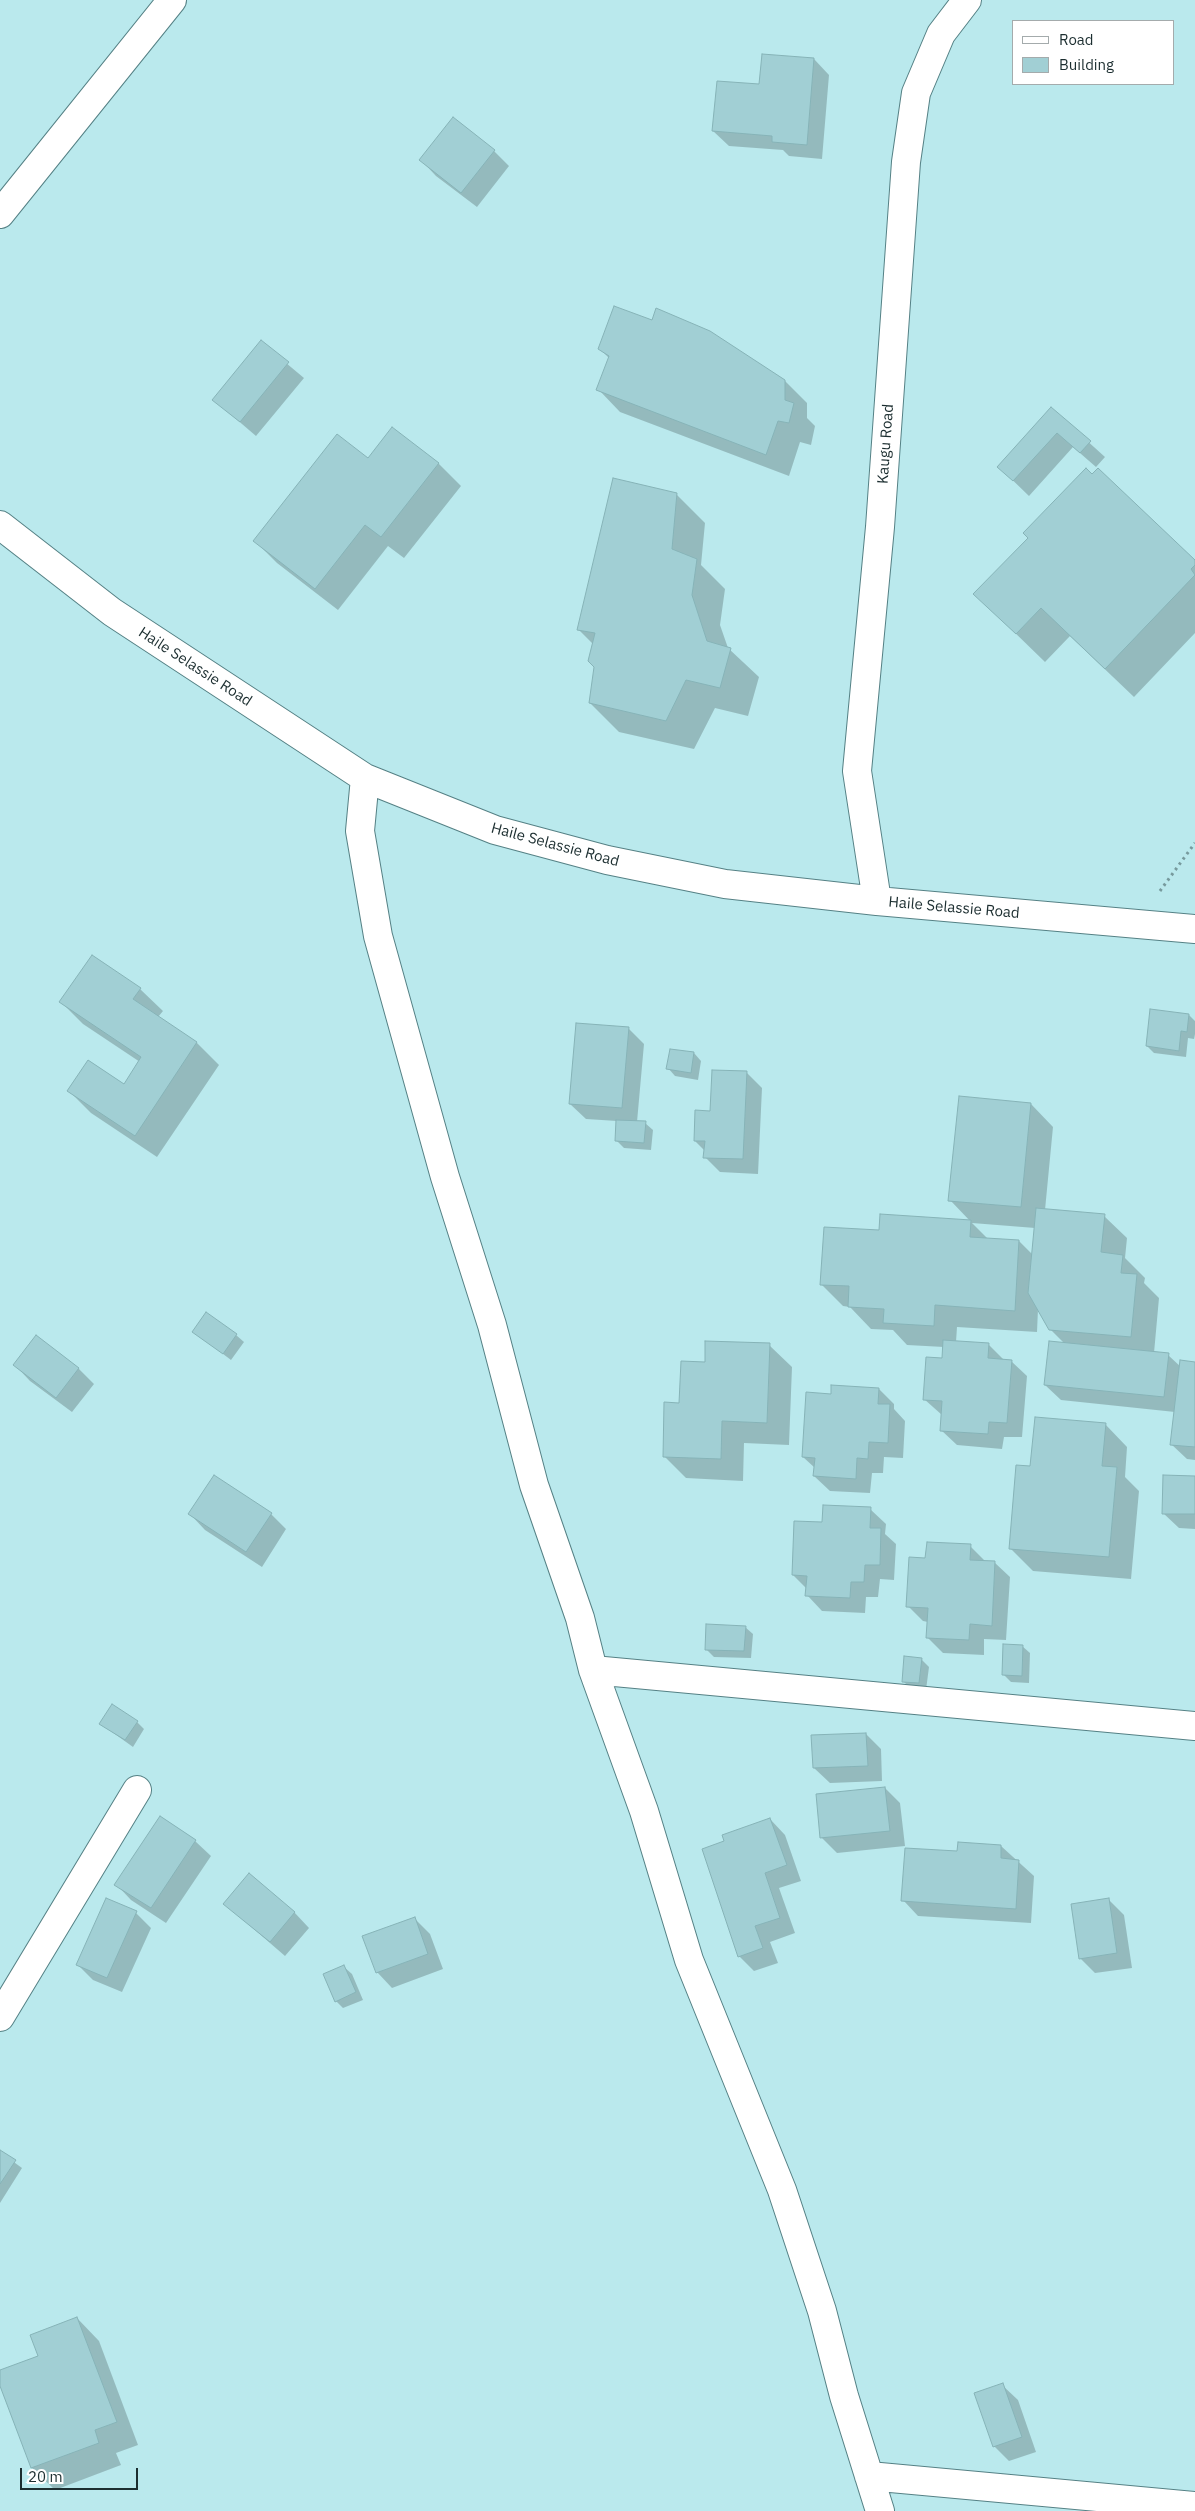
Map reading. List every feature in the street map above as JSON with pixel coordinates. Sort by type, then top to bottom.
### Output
[{"type":"street","points":[[0,214],[172,0]]},
{"type":"street","name":"Kaugu Road","points":[[877,901],[857,772],[880,527],[906,162],[916,93],[941,34],[967,0]]},
{"type":"street","name":"Haile Selassie Road","points":[[0,525],[112,612],[365,778],[496,830],[607,860],[725,884],[877,901],[1195,929]]},
{"type":"street","points":[[365,778],[360,831],[378,936],[445,1178],[492,1325],[534,1486],[580,1618],[593,1670],[644,1811],[690,1960],[782,2190],[822,2312],[844,2396],[880,2511]]},
{"type":"street","points":[[593,1670],[1195,1726]]},
{"type":"street","points":[[2,2008],[137,1790]]},
{"type":"street","points":[[869,2476],[1195,2506]]},
{"type":"path","points":[[1136,924],[1195,843]]},
{"type":"building","points":[[762,54],[814,58],[807,145],[772,142],[772,136],[712,131],[717,81],[759,84]]},
{"type":"building","points":[[453,117],[495,150],[461,193],[419,160]]},
{"type":"building","points":[[614,306],[652,320],[656,308],[710,331],[785,380],[785,400],[794,403],[789,423],[778,421],[766,455],[596,390],[609,356],[598,349]]},
{"type":"building","points":[[261,340],[289,362],[240,422],[212,400]]},
{"type":"building","points":[[1051,407],[1091,441],[1080,453],[1057,433],[1013,481],[997,467]]},
{"type":"building","points":[[392,427],[439,463],[381,537],[365,525],[315,589],[253,541],[337,434],[368,458]]},
{"type":"building","points":[[1086,468],[1092,474],[1098,468],[1195,560],[1195,565],[1191,569],[1195,575],[1105,669],[1041,608],[1016,634],[973,594],[1028,538],[1023,533]]},
{"type":"building","points":[[613,478],[677,493],[672,549],[697,559],[692,595],[707,641],[731,648],[720,688],[686,680],[666,721],[589,703],[594,667],[588,661],[595,633],[577,630]]},
{"type":"building","points":[[92,955],[141,988],[133,999],[197,1042],[135,1136],[67,1091],[88,1060],[124,1084],[141,1057],[59,1002]]},
{"type":"building","points":[[1150,1009],[1189,1014],[1187,1032],[1181,1031],[1179,1051],[1146,1046]]},
{"type":"building","points":[[576,1023],[629,1027],[622,1108],[569,1104]]},
{"type":"building","points":[[670,1049],[694,1052],[691,1073],[666,1069]]},
{"type":"building","points":[[712,1070],[747,1071],[743,1159],[703,1158],[705,1141],[694,1141],[695,1110],[710,1111]]},
{"type":"building","points":[[959,1096],[1031,1103],[1021,1207],[948,1201]]},
{"type":"building","points":[[616,1120],[646,1121],[644,1143],[615,1141]]},
{"type":"building","points":[[1036,1208],[1105,1214],[1101,1252],[1123,1255],[1121,1273],[1137,1274],[1131,1337],[1049,1330],[1028,1293]]},
{"type":"building","points":[[880,1214],[971,1220],[970,1237],[1019,1240],[1015,1311],[935,1305],[934,1326],[883,1323],[884,1309],[848,1307],[849,1286],[820,1285],[824,1227],[879,1230]]},
{"type":"building","points":[[206,1312],[237,1334],[223,1354],[192,1332]]},
{"type":"building","points":[[36,1335],[79,1368],[56,1398],[13,1365]]},
{"type":"building","points":[[943,1340],[989,1343],[988,1358],[1012,1360],[1007,1423],[989,1422],[988,1434],[940,1431],[942,1401],[923,1400],[926,1357],[942,1358]]},
{"type":"building","points":[[705,1341],[770,1343],[767,1423],[722,1421],[721,1459],[663,1457],[664,1402],[679,1403],[681,1361],[705,1362]]},
{"type":"building","points":[[1049,1341],[1169,1353],[1164,1397],[1044,1385]]},
{"type":"building","points":[[1180,1360],[1195,1362],[1195,1447],[1170,1445]]},
{"type":"building","points":[[831,1385],[879,1388],[878,1404],[890,1404],[888,1443],[869,1442],[868,1459],[857,1458],[856,1479],[813,1476],[815,1458],[802,1457],[806,1392],[831,1394]]},
{"type":"building","points":[[1035,1417],[1106,1423],[1102,1466],[1117,1467],[1109,1557],[1009,1549],[1016,1465],[1030,1466]]},
{"type":"building","points":[[214,1475],[272,1513],[246,1552],[188,1514]]},
{"type":"building","points":[[1163,1475],[1195,1476],[1195,1514],[1162,1514]]},
{"type":"building","points":[[823,1505],[871,1507],[870,1528],[881,1528],[880,1565],[865,1565],[864,1582],[851,1582],[850,1598],[805,1596],[807,1576],[792,1575],[794,1521],[822,1522]]},
{"type":"building","points":[[927,1542],[971,1544],[970,1560],[995,1561],[992,1626],[970,1624],[969,1640],[926,1638],[928,1608],[906,1607],[909,1557],[925,1558]]},
{"type":"building","points":[[706,1624],[746,1626],[744,1651],[705,1650]]},
{"type":"building","points":[[1003,1644],[1023,1645],[1022,1676],[1002,1675]]},
{"type":"building","points":[[904,1656],[922,1658],[919,1683],[902,1682]]},
{"type":"building","points":[[112,1704],[138,1721],[125,1740],[99,1724]]},
{"type":"building","points":[[866,1733],[868,1766],[813,1768],[811,1735]]},
{"type":"building","points":[[885,1787],[890,1831],[820,1838],[816,1794]]},
{"type":"building","points":[[160,1816],[196,1840],[151,1908],[114,1885]]},
{"type":"building","points":[[770,1818],[787,1865],[765,1873],[780,1918],[755,1926],[763,1948],[738,1957],[702,1849],[724,1841],[722,1835]]},
{"type":"building","points":[[958,1842],[1001,1845],[1001,1858],[1019,1860],[1016,1909],[901,1901],[905,1848],[957,1851]]},
{"type":"building","points":[[249,1873],[295,1912],[270,1942],[223,1904]]},
{"type":"building","points":[[106,1898],[137,1911],[107,1978],[76,1965]]},
{"type":"building","points":[[1109,1898],[1117,1953],[1079,1959],[1071,1904]]},
{"type":"building","points":[[415,1917],[428,1954],[376,1973],[362,1936]]},
{"type":"building","points":[[344,1965],[356,1992],[335,2002],[323,1974]]},
{"type":"building","points":[[0,2150],[16,2160],[0,2184]]},
{"type":"building","points":[[77,2317],[117,2422],[95,2430],[99,2443],[31,2468],[0,2386],[0,2370],[38,2356],[30,2335]]},
{"type":"building","points":[[1003,2383],[1022,2437],[993,2447],[974,2393]]}]
